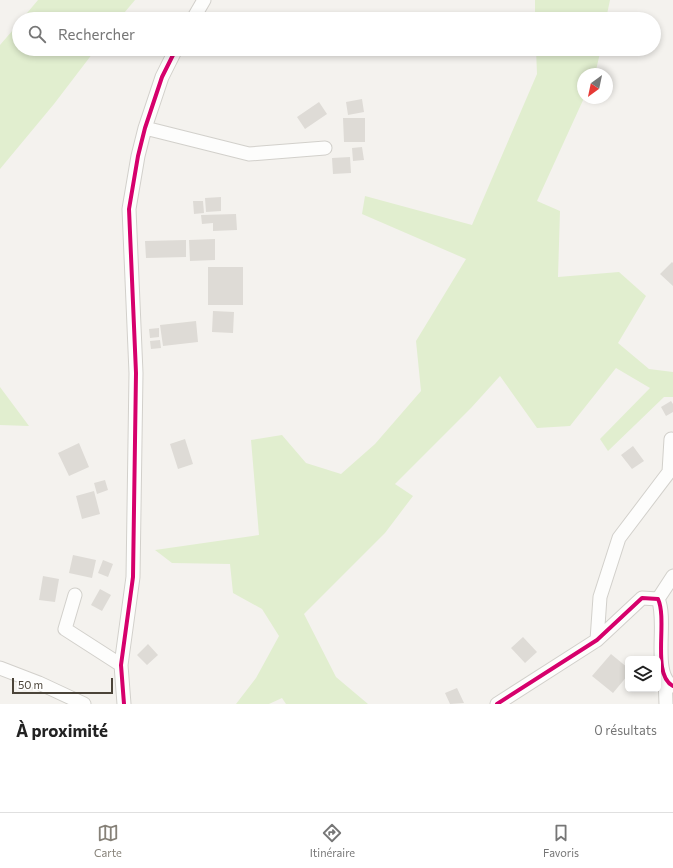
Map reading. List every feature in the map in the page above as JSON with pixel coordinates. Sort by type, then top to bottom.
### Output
[{"type":"street","points":[[196,12],[204,0]]},
{"type":"street","points":[[124,704],[121,665],[134,577],[136,373],[129,209],[138,156],[145,128],[162,77],[172,56]]},
{"type":"street","points":[[145,128],[249,154],[325,148]]},
{"type":"street","points":[[597,640],[600,597],[619,538],[669,472],[672,439]]},
{"type":"street","points":[[658,599],[673,576]]},
{"type":"street","points":[[75,594],[65,629],[121,665]]},
{"type":"street","points":[[497,704],[597,640],[642,598],[658,599]]},
{"type":"street","points":[[658,599],[662,609],[661,667],[669,681],[666,704]]},
{"type":"street","points":[[0,668],[39,683],[84,704]]},
{"type":"green space","points":[[38,0],[135,0],[125,12],[28,12]]},
{"type":"green space","points":[[535,0],[610,0],[607,12],[535,12]]},
{"type":"green space","points":[[12,31],[12,56],[91,56],[54,104],[0,169],[0,45]]},
{"type":"green space","points":[[536,56],[599,56],[596,68],[577,68],[577,104],[581,104],[537,201],[560,211],[558,277],[619,272],[646,296],[618,343],[649,369],[673,372],[673,397],[664,397],[608,451],[600,439],[650,388],[616,368],[570,426],[537,428],[500,376],[471,408],[395,484],[413,496],[385,533],[304,614],[336,677],[368,704],[286,704],[282,698],[269,704],[236,704],[256,678],[279,636],[262,609],[233,593],[230,564],[172,563],[155,550],[259,535],[251,440],[282,435],[306,463],[341,474],[375,444],[421,391],[416,341],[466,259],[362,214],[365,196],[472,225],[537,74]]},
{"type":"green space","points":[[0,387],[29,426],[0,425]]},
{"type":"building","points":[[362,99],[364,112],[348,115],[346,102]]},
{"type":"building","points":[[319,102],[327,114],[305,129],[297,117]]},
{"type":"building","points":[[343,118],[365,118],[365,142],[344,142]]},
{"type":"building","points":[[362,147],[364,160],[353,161],[352,148]]},
{"type":"building","points":[[350,157],[351,173],[333,174],[332,158]]},
{"type":"building","points":[[221,197],[221,211],[206,212],[205,198]]},
{"type":"building","points":[[193,201],[203,201],[204,213],[194,214]]},
{"type":"building","points":[[236,214],[237,230],[213,231],[213,223],[202,224],[201,215]]},
{"type":"building","points":[[215,239],[215,260],[190,261],[189,240]]},
{"type":"building","points":[[186,240],[186,257],[146,258],[145,241]]},
{"type":"building","points":[[672,262],[673,263],[673,286],[660,274]]},
{"type":"building","points":[[208,267],[243,267],[243,305],[208,305]]},
{"type":"building","points":[[213,311],[234,312],[233,333],[212,332]]},
{"type":"building","points":[[196,321],[198,342],[163,346],[160,325]]},
{"type":"building","points":[[159,328],[159,337],[150,338],[149,329]]},
{"type":"building","points":[[160,340],[161,348],[151,349],[150,341]]},
{"type":"building","points":[[671,401],[673,404],[673,412],[666,416],[661,407]]},
{"type":"building","points":[[185,439],[193,464],[178,469],[170,444]]},
{"type":"building","points":[[79,443],[89,467],[69,476],[58,453]]},
{"type":"building","points":[[633,446],[644,461],[632,469],[621,455]]},
{"type":"building","points":[[105,480],[108,490],[97,494],[94,483]]},
{"type":"building","points":[[94,491],[100,514],[82,519],[76,496]]},
{"type":"building","points":[[73,555],[96,560],[92,578],[69,573]]},
{"type":"building","points":[[103,560],[113,564],[108,577],[98,573]]},
{"type":"building","points":[[43,576],[59,579],[55,602],[39,600]]},
{"type":"building","points":[[100,589],[111,595],[102,611],[91,605]]},
{"type":"building","points":[[523,637],[537,652],[525,663],[511,648]]},
{"type":"building","points":[[148,644],[158,655],[147,665],[137,655]]},
{"type":"building","points":[[611,654],[625,666],[625,679],[613,693],[592,676]]},
{"type":"building","points":[[457,688],[464,703],[450,704],[445,693]]},
{"type":"cycle path","points":[[124,704],[121,665],[133,577],[136,373],[129,209],[138,156],[145,128],[162,77],[172,56]]},
{"type":"cycle path","points":[[497,704],[597,640],[642,598],[658,599],[661,609],[661,659],[663,671],[666,680],[673,686]]}]
